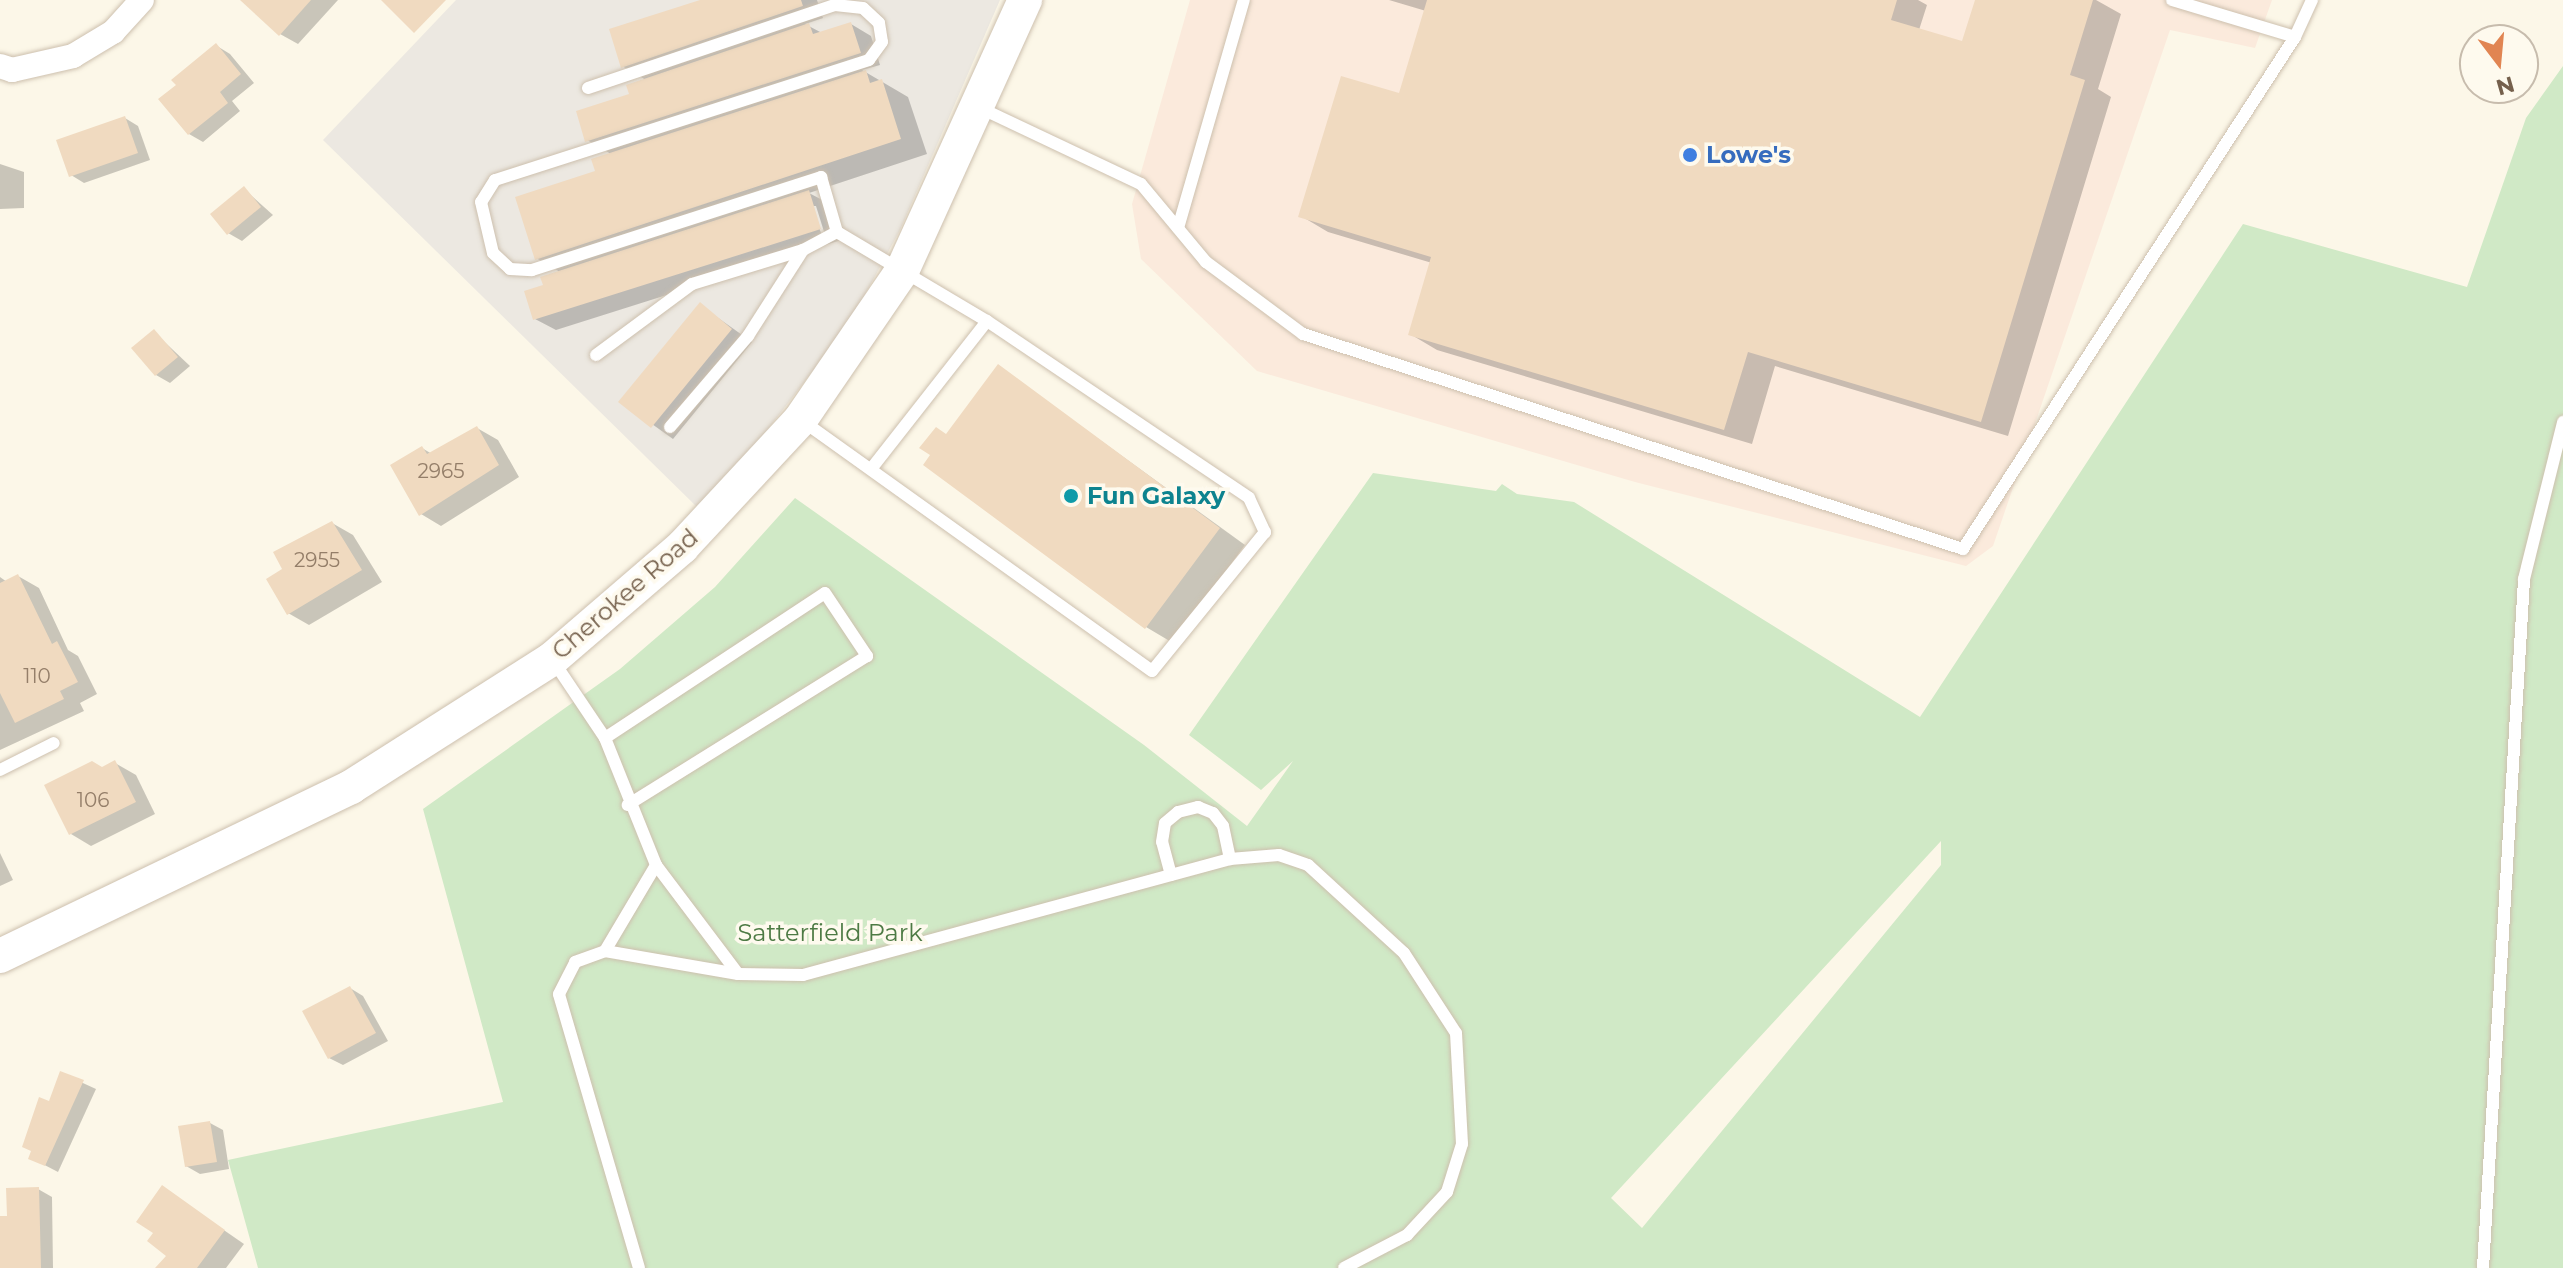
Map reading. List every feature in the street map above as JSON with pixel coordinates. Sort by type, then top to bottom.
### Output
[{"type":"main road","name":"Cherokee Road","points":[[0,956],[351,787],[552,659],[682,547],[800,420],[902,271],[1025,0]]},
{"type":"street","points":[[0,66],[12,70],[73,56],[113,32],[142,0]]},
{"type":"lane","points":[[1178,228],[1244,0]]},
{"type":"lane","points":[[2172,0],[2295,37]]},
{"type":"lane","points":[[978,107],[1141,184],[1206,262],[1303,334],[1963,549],[2295,37],[2312,0]]},
{"type":"lane","points":[[588,88],[833,3],[863,8],[879,23],[882,42],[869,60],[495,180],[481,202],[481,220],[493,253],[510,269],[532,270],[821,177],[837,232],[987,321],[1249,498],[1265,532],[1152,671],[800,420]]},
{"type":"lane","points":[[596,355],[692,284],[803,250],[837,232]]},
{"type":"lane","points":[[670,427],[748,336],[803,250]]},
{"type":"lane","points":[[871,469],[987,321]]},
{"type":"lane","points":[[2483,1268],[2524,579],[2563,422]]},
{"type":"lane","points":[[605,738],[825,593],[867,656],[628,805]]},
{"type":"lane","points":[[552,659],[605,738],[628,805],[656,865],[738,974]]},
{"type":"lane","points":[[0,770],[54,743]]},
{"type":"lane","points":[[1171,875],[1162,842],[1165,823],[1178,812],[1198,807],[1213,813],[1223,826],[1230,859]]},
{"type":"lane","points":[[639,1268],[559,994],[575,962],[605,951],[738,974],[803,975],[1230,859],[1279,855],[1308,865],[1404,953],[1456,1033],[1462,1144],[1447,1192],[1407,1235],[1344,1268]]},
{"type":"lane","points":[[605,951],[656,865]]},
{"type":"shaded area","points":[[456,0],[1000,0],[900,230],[849,324],[751,451],[699,509],[323,140]]},
{"type":"shaded area","points":[[1190,0],[2272,0],[2255,48],[2170,30],[1993,546],[1966,566],[1635,482],[1257,371],[1141,259],[1132,204]]},
{"type":"green space","name":"Satterfield Park","points":[[2563,66],[2563,1268],[258,1268],[228,1160],[503,1102],[423,809],[620,669],[715,587],[795,498],[1144,745],[1247,826],[1293,761],[1261,790],[1189,735],[1373,473],[1496,491],[1502,484],[1517,494],[1574,502],[1920,717],[2243,224],[2467,287],[2526,118],[2539,104]],"holes":[[[1941,841],[1941,865],[1642,1228],[1611,1198]]]},
{"type":"building","points":[[240,0],[311,0],[279,36]]},
{"type":"building","points":[[381,0],[446,0],[414,33]]},
{"type":"building","points":[[700,0],[801,0],[803,6],[621,68],[609,29]]},
{"type":"building","name":"Lowe's","points":[[1427,0],[1897,0],[1891,20],[1962,41],[1975,0],[2093,0],[2070,75],[2085,80],[1981,422],[1748,352],[1724,430],[1408,335],[1431,257],[1298,217],[1341,76],[1399,93]]},
{"type":"building","points":[[851,22],[861,53],[585,142],[576,111],[629,94],[626,85],[809,23],[813,34]]},
{"type":"building","points":[[216,43],[241,74],[220,92],[228,103],[188,135],[158,99],[176,85],[171,80]]},
{"type":"building","points":[[866,70],[870,83],[882,79],[901,139],[535,260],[515,197],[595,171],[591,159]]},
{"type":"building","points":[[125,116],[138,153],[69,177],[56,140]]},
{"type":"building","points":[[244,186],[261,207],[227,235],[210,214]]},
{"type":"building","points":[[809,190],[821,229],[533,320],[524,291],[543,285],[540,277]]},
{"type":"building","points":[[700,302],[732,329],[651,428],[618,402]]},
{"type":"building","points":[[154,329],[178,357],[155,376],[131,348]]},
{"type":"building","name":"Fun Galaxy","points":[[998,364],[1220,528],[1145,629],[923,465],[930,455],[919,448],[936,427],[946,434]]},
{"type":"building","points":[[477,426],[499,465],[419,516],[390,465],[422,446],[427,454]]},
{"type":"building","points":[[332,521],[362,570],[287,615],[266,579],[282,569],[273,552]]},
{"type":"building","points":[[18,574],[52,644],[57,641],[78,682],[60,691],[64,699],[15,723],[0,693],[0,583]]},
{"type":"building","points":[[115,760],[136,802],[69,835],[44,785],[92,761],[102,767]]},
{"type":"building","points":[[350,986],[376,1033],[328,1059],[302,1011]]},
{"type":"building","points":[[60,1071],[84,1080],[45,1166],[28,1159],[31,1151],[22,1147],[39,1097],[49,1101]]},
{"type":"building","points":[[210,1121],[217,1162],[185,1167],[178,1126]]},
{"type":"building","points":[[162,1185],[225,1230],[197,1268],[155,1268],[166,1256],[147,1241],[153,1233],[136,1222]]},
{"type":"building","points":[[39,1187],[41,1268],[0,1268],[0,1216],[7,1216],[6,1188]]},
{"type":"place","name":"Lowe's","points":[[1690,155]]},
{"type":"place","name":"Fun Galaxy","points":[[1071,496]]}]
